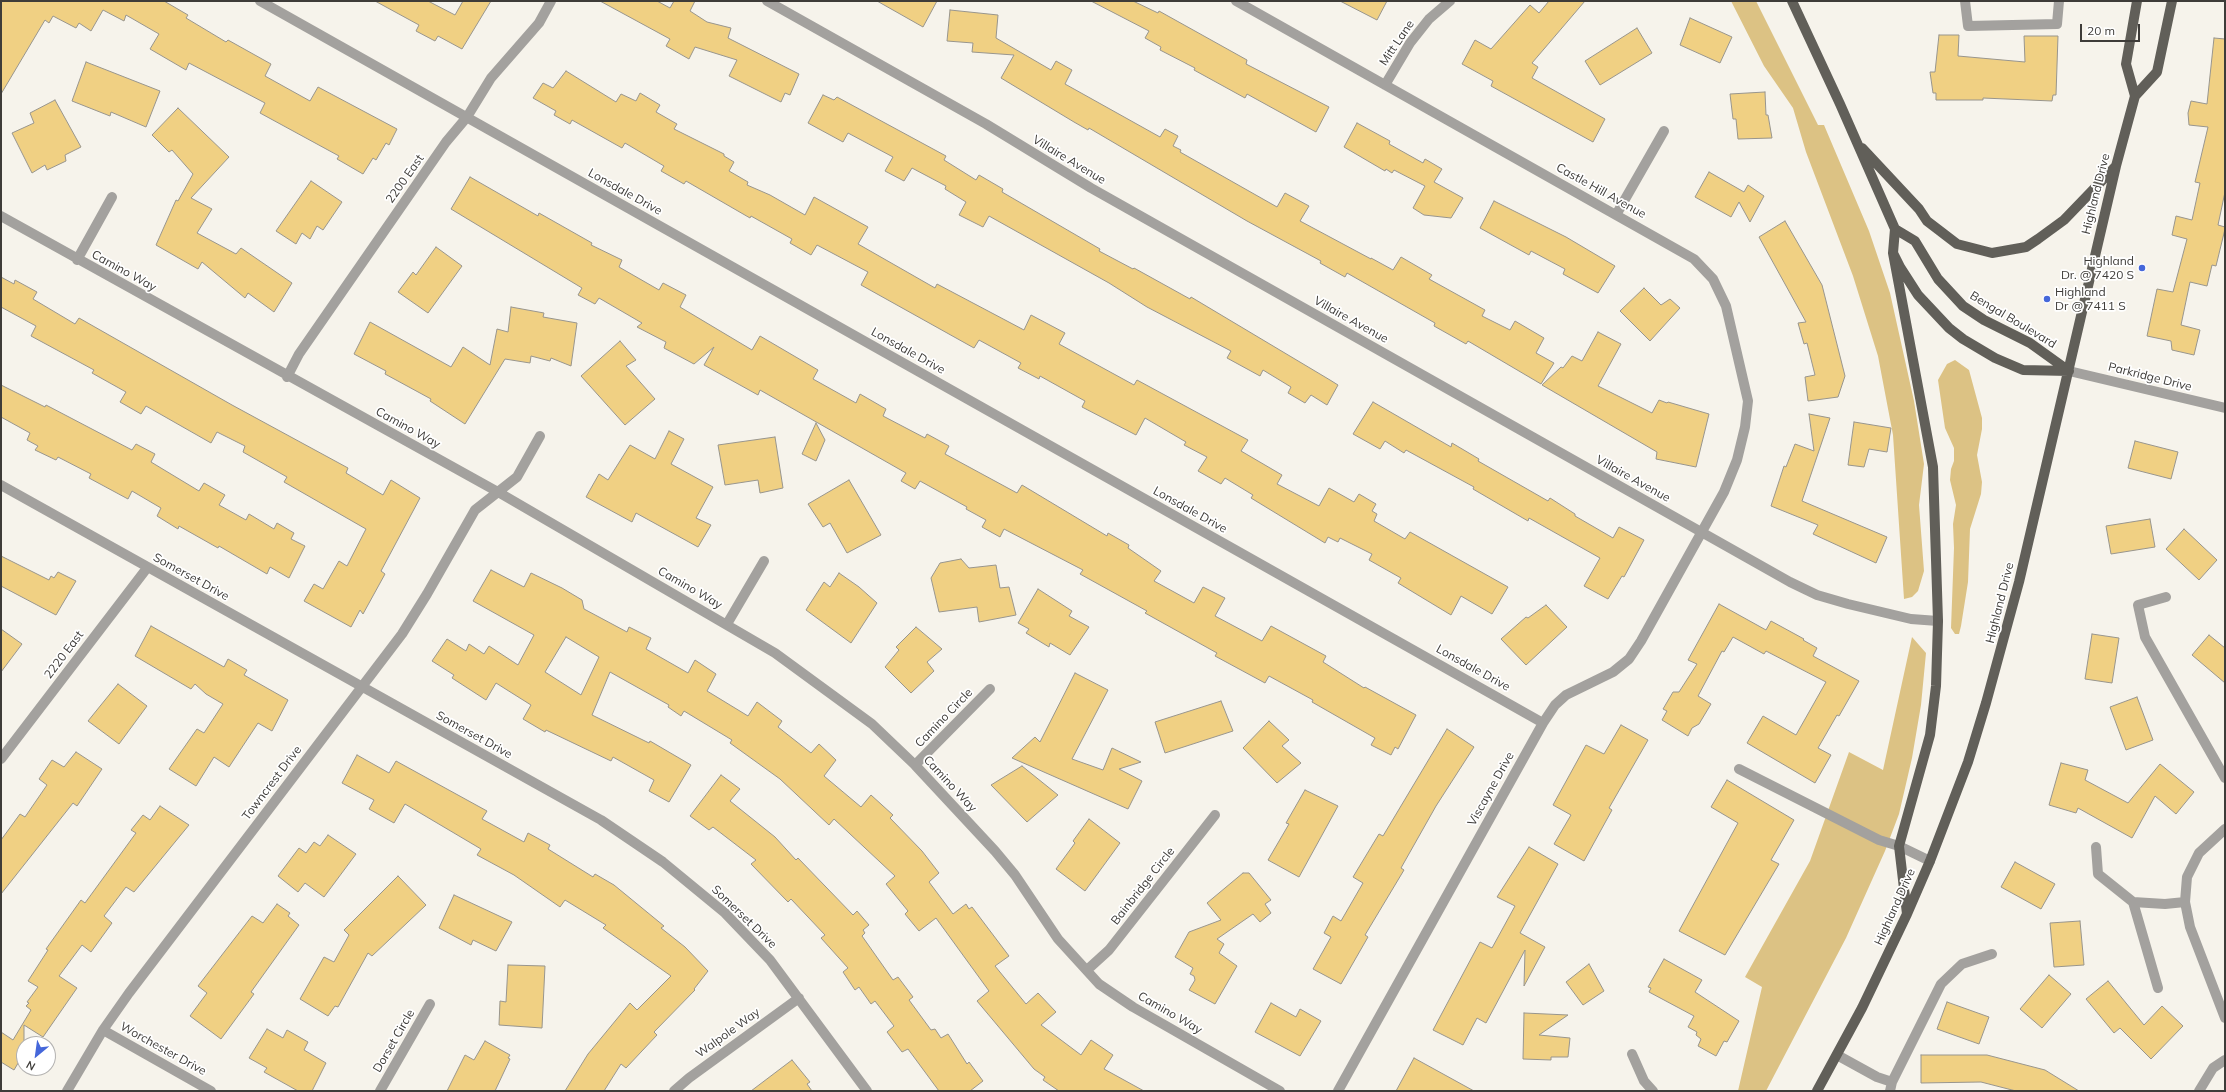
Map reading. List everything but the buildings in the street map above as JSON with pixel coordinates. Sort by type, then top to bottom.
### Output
[{"type":"main road","points":[[1792,1],[1895,230],[1893,253],[1933,466],[1938,621],[1936,686],[1930,735],[1899,846],[1907,914]]},
{"type":"main road","points":[[2135,96],[2126,64],[2137,1]]},
{"type":"main road","name":"Highland Drive","points":[[1817,1091],[1837,1055],[1907,914],[1930,861],[1968,762],[1999,658],[2116,166],[2135,96],[2157,72],[2172,1]]},
{"type":"main road","points":[[1857,143],[1919,209],[1927,221],[1957,244],[1992,253],[2026,247],[2038,239],[2064,220],[2116,166]]},
{"type":"main road","name":"Bengal Boulevard","points":[[1895,230],[1915,241],[1938,280],[1963,306],[1996,326],[2030,343],[2068,371]]},
{"type":"main road","points":[[1893,253],[1900,268],[1918,295],[1938,319],[1963,339],[1995,358],[2023,370],[2068,371]]},
{"type":"street","name":"Lonsdale Drive","points":[[260,1],[1543,723]]},
{"type":"street","name":"2200 East","points":[[287,377],[317,328],[446,142],[467,117],[491,78],[539,22],[551,1]]},
{"type":"street","name":"Villaire Avenue","points":[[767,1],[986,124],[1091,188],[1701,532],[1817,595],[1911,619],[1938,621]]},
{"type":"street","name":"Castle Hill Avenue","points":[[1236,1],[1694,259],[1713,279],[1726,306],[1748,401],[1745,427],[1737,460],[1724,492],[1701,532]]},
{"type":"street","name":"Mitt Lane","points":[[1385,85],[1410,43],[1429,19],[1450,1]]},
{"type":"street","points":[[1965,1],[1968,26],[2057,24],[2059,1]]},
{"type":"street","points":[[1616,214],[1664,131]]},
{"type":"street","points":[[77,260],[112,197]]},
{"type":"street","name":"Camino Way","points":[[1,216],[287,377],[498,492],[775,653],[872,724],[916,765],[995,851],[1014,875],[1058,939],[1099,984],[1133,1007],[1280,1091]]},
{"type":"street","name":"Parkridge Drive","points":[[2068,371],[2225,408]]},
{"type":"street","name":"Towncrest Drive","points":[[67,1091],[103,1030],[402,634],[427,594],[475,510],[517,477],[540,436]]},
{"type":"street","name":"Somerset Drive","points":[[1,485],[147,568],[601,820],[663,862],[725,913],[770,960],[866,1091]]},
{"type":"street","name":"Viscayne Drive","points":[[1338,1091],[1543,723],[1555,705],[1566,695],[1613,672],[1629,659],[1641,641],[1701,532]]},
{"type":"street","points":[[727,624],[764,561]]},
{"type":"street","name":"2220 East","points":[[1,759],[147,568]]},
{"type":"street","points":[[2166,597],[2138,605],[2145,637],[2225,778]]},
{"type":"street","name":"Camino Circle","points":[[916,765],[990,689]]},
{"type":"street","points":[[1739,769],[1878,840],[1899,846],[1930,861]]},
{"type":"street","name":"Bainbridge Circle","points":[[1087,970],[1108,950],[1216,815]]},
{"type":"street","points":[[2225,829],[2199,853],[2187,877],[2185,902],[2190,927],[2225,1018]]},
{"type":"street","points":[[2096,847],[2098,874],[2133,902],[2165,904],[2185,902]]},
{"type":"street","points":[[2133,902],[2158,988]]},
{"type":"street","points":[[1837,1055],[1891,1086],[1941,984],[1962,964],[1992,954]]},
{"type":"street","name":"Walpole Way","points":[[674,1091],[689,1078],[799,998]]},
{"type":"street","name":"Dorset Circle","points":[[380,1091],[430,1004]]},
{"type":"street","name":"Worchester Drive","points":[[103,1030],[211,1091]]},
{"type":"street","points":[[1632,1054],[1644,1081],[1652,1091]]},
{"type":"street","points":[[2199,1091],[2213,1068],[2225,1060]]},
{"type":"shaded area","points":[[1731,1],[1756,1],[1818,125],[1824,125],[1869,231],[1890,293],[1914,401],[1924,464],[1919,505],[1924,571],[1918,591],[1912,597],[1904,599],[1893,435],[1878,356],[1853,276],[1806,152],[1793,108],[1764,66]]},
{"type":"shaded area","points":[[1955,360],[1969,370],[1982,418],[1982,429],[1977,455],[1982,482],[1981,494],[1970,529],[1968,582],[1959,634],[1955,634],[1951,628],[1954,548],[1953,524],[1956,505],[1950,480],[1951,469],[1954,461],[1954,448],[1945,428],[1938,380],[1947,364]]},
{"type":"shaded area","points":[[1912,637],[1926,653],[1921,705],[1912,758],[1899,814],[1885,851],[1846,938],[1766,1091],[1738,1091],[1762,987],[1745,977],[1810,861],[1849,752],[1883,770]]},
{"type":"place","name":"Highland Dr. @ 7420 S","points":[[2142,268]]},
{"type":"place","name":"Highland Dr @ 7411 S","points":[[2047,299]]}]
